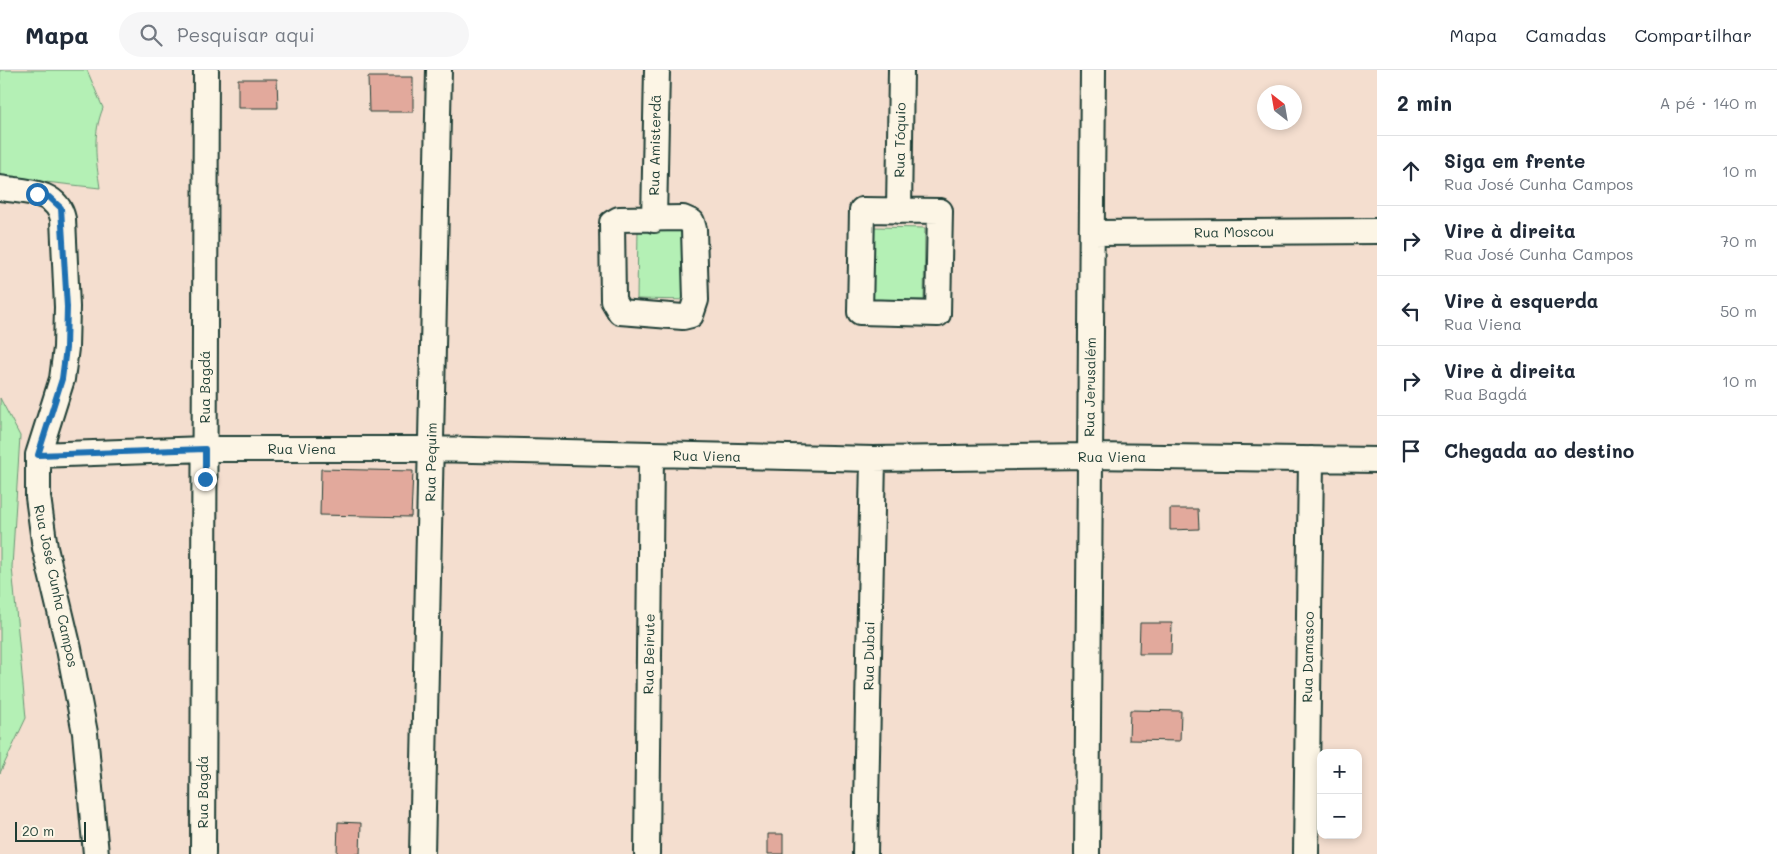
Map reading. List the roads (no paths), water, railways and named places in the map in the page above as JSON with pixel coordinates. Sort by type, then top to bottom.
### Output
[{"type":"street","name":"Rua Bagdá","points":[[203,854],[206,70]]},
{"type":"street","name":"Rua Pequim","points":[[422,854],[439,70]]},
{"type":"street","name":"Rua Amisterdã","points":[[654,220],[657,70]]},
{"type":"street","name":"Rua Tóquio","points":[[899,211],[900,70]]},
{"type":"street","name":"Rua Jerusalém","points":[[1088,854],[1089,456],[1093,70]]},
{"type":"street","name":"Rua José Cunha Campos","points":[[0,188],[49,197],[61,208],[63,219],[67,307],[66,348],[62,379],[38,455],[38,497],[46,548],[86,733],[96,854]]},
{"type":"street","points":[[862,210],[899,211],[940,211],[938,314],[860,312],[862,210]]},
{"type":"street","points":[[683,218],[692,222],[696,300],[691,315],[683,317],[624,314],[614,306],[612,223],[620,219],[654,220],[683,218]]},
{"type":"street","name":"Rua Moscou","points":[[1092,233],[1377,230]]},
{"type":"street","name":"Rua Viena","points":[[38,455],[205,449],[431,450],[873,459],[1089,456],[1377,460]]},
{"type":"street","name":"Rua Beirute","points":[[647,854],[651,455]]},
{"type":"street","name":"Rua Dubai","points":[[865,854],[873,459]]},
{"type":"street","name":"Rua Damasco","points":[[1306,854],[1311,459]]}]
